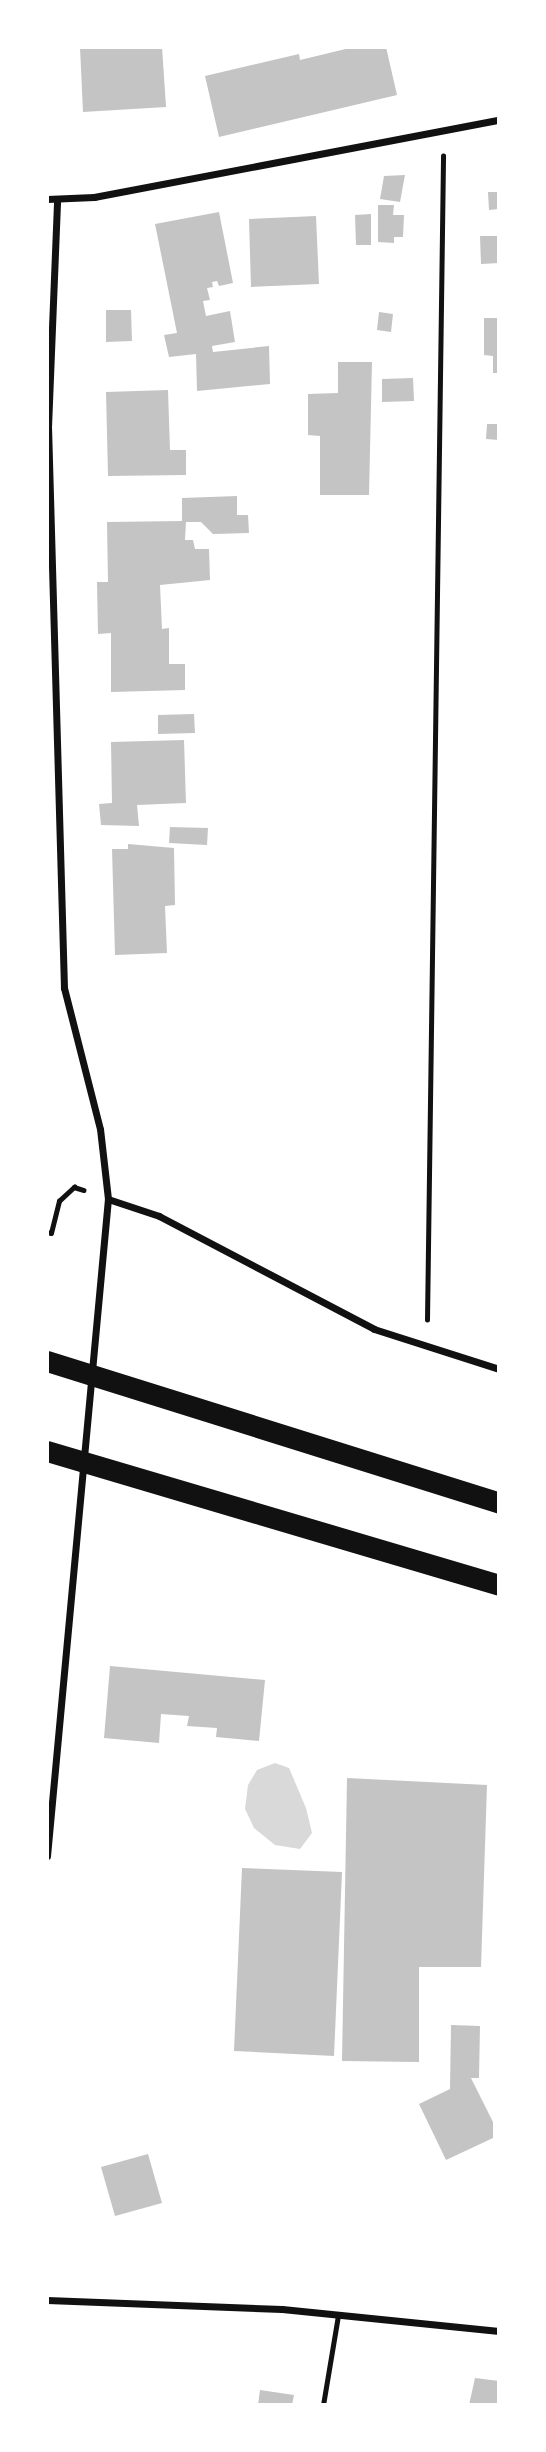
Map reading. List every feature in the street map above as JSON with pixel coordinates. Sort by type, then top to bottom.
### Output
[{"type":"highway","points":[[47,1361],[499,1503]]},
{"type":"highway","points":[[47,1451],[499,1586]]},
{"type":"street","points":[[47,199],[57,201],[499,120]]},
{"type":"street","points":[[47,1856],[108,1199],[100,1129],[64,988],[48,355],[57,201]]},
{"type":"street","points":[[108,1199],[159,1216],[374,1329],[499,1369]]},
{"type":"street","points":[[47,2300],[338,2315],[499,2331]]},
{"type":"lane","points":[[323,2405],[338,2315]]},
{"type":"path","points":[[427,1320],[443,131]]},
{"type":"path","points":[[47,1232],[51,1233],[60,1201],[74,1187],[108,1199]]},
{"type":"shaded area","points":[[275,1763],[289,1768],[306,1808],[312,1833],[300,1849],[275,1845],[254,1828],[245,1809],[248,1785],[257,1770]]},
{"type":"building","points":[[80,47],[162,47],[166,107],[83,112]]},
{"type":"building","points":[[354,47],[386,47],[397,95],[219,137],[205,76],[299,54],[300,60]]},
{"type":"building","points":[[405,175],[400,202],[380,199],[384,176]]},
{"type":"building","points":[[488,192],[499,192],[499,209],[489,210]]},
{"type":"building","points":[[378,205],[394,205],[393,215],[404,215],[403,237],[394,237],[394,243],[378,242]]},
{"type":"building","points":[[219,212],[233,283],[219,286],[217,281],[212,282],[213,287],[207,288],[210,300],[203,301],[206,316],[230,311],[235,342],[212,346],[213,352],[269,346],[270,384],[197,391],[196,354],[169,357],[164,335],[177,333],[155,224]]},
{"type":"building","points":[[371,214],[371,245],[356,245],[355,215]]},
{"type":"building","points":[[316,216],[319,284],[251,287],[249,219]]},
{"type":"building","points":[[480,236],[499,236],[499,263],[481,264]]},
{"type":"building","points":[[106,310],[131,310],[132,341],[106,342]]},
{"type":"building","points":[[379,312],[393,314],[391,332],[377,330]]},
{"type":"building","points":[[484,318],[499,318],[499,373],[493,373],[493,356],[484,355]]},
{"type":"building","points":[[338,362],[372,362],[369,495],[320,495],[320,436],[308,435],[308,394],[338,393]]},
{"type":"building","points":[[413,378],[414,401],[382,402],[382,379]]},
{"type":"building","points":[[168,390],[170,450],[186,450],[186,475],[108,476],[106,392]]},
{"type":"building","points":[[487,424],[499,424],[499,440],[486,439]]},
{"type":"building","points":[[237,496],[237,515],[248,515],[249,533],[213,534],[201,522],[186,522],[185,540],[193,540],[195,549],[209,549],[210,580],[160,585],[162,629],[169,628],[169,664],[185,664],[185,690],[111,692],[111,633],[98,634],[97,582],[108,582],[107,522],[182,521],[182,498]]},
{"type":"building","points":[[194,714],[195,733],[158,734],[158,715]]},
{"type":"building","points":[[184,740],[186,803],[137,805],[139,826],[101,825],[99,804],[112,803],[111,742]]},
{"type":"building","points":[[170,827],[208,828],[207,845],[169,843]]},
{"type":"building","points":[[128,844],[174,848],[175,905],[165,906],[167,953],[115,955],[112,849],[128,849]]},
{"type":"building","points":[[110,1666],[265,1680],[259,1741],[216,1737],[217,1728],[187,1726],[189,1716],[161,1714],[159,1743],[104,1738]]},
{"type":"building","points":[[347,1778],[487,1785],[481,1967],[419,1967],[419,2062],[342,2061]]},
{"type":"building","points":[[242,1868],[342,1872],[334,2056],[234,2051]]},
{"type":"building","points":[[451,2025],[480,2026],[479,2078],[471,2078],[493,2122],[493,2138],[446,2160],[419,2104],[450,2089]]},
{"type":"building","points":[[148,2154],[162,2203],[115,2216],[101,2167]]},
{"type":"building","points":[[475,2378],[499,2381],[499,2405],[469,2405]]},
{"type":"building","points":[[260,2390],[294,2395],[292,2405],[258,2405]]}]
